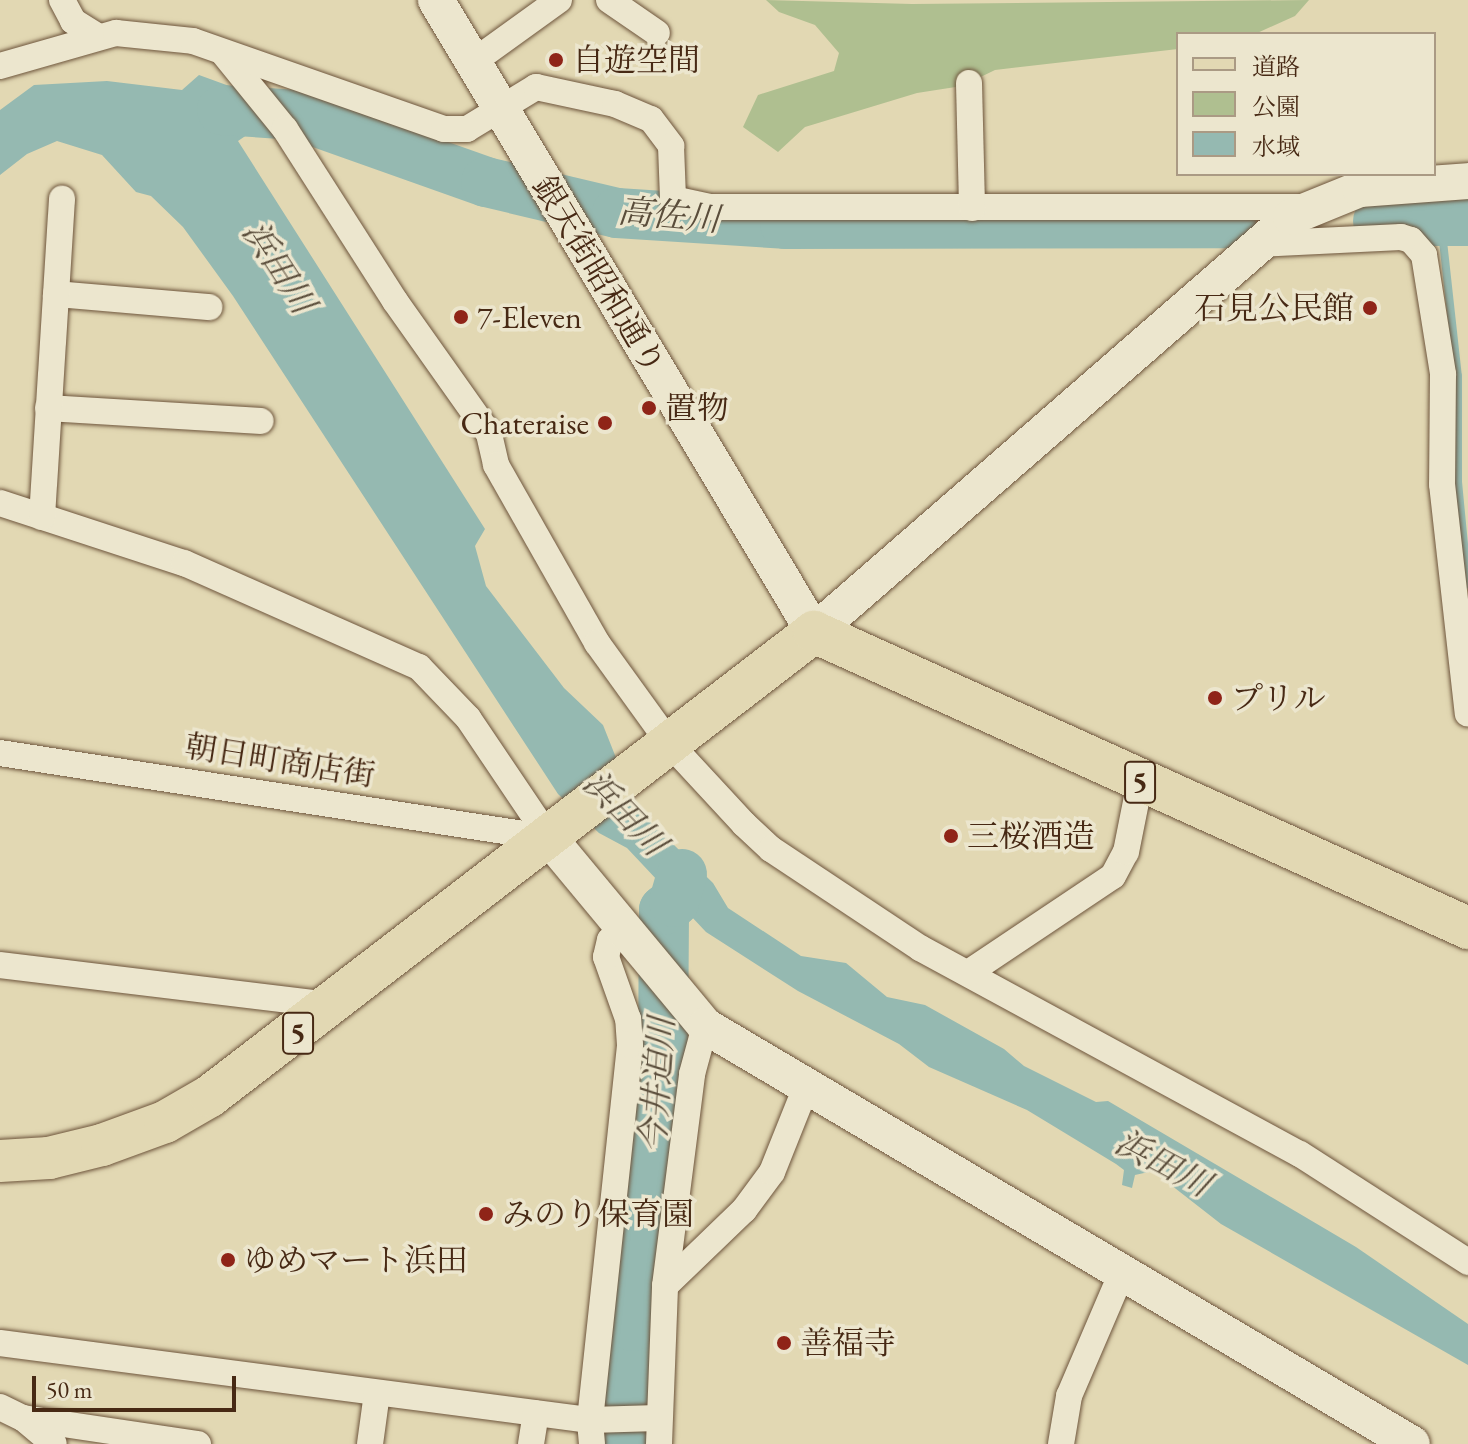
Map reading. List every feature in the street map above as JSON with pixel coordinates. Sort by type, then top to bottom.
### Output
[{"type":"main road","name":"5","points":[[0,1161],[75,1152],[165,1122],[210,1096],[335,1005],[814,632],[1468,928]]},
{"type":"street","points":[[62,0],[73,21],[95,35]]},
{"type":"street","name":"銀天街昭和通り","points":[[436,0],[814,632]]},
{"type":"street","points":[[473,62],[559,0]]},
{"type":"street","points":[[609,0],[657,33]]},
{"type":"street","points":[[0,66],[95,35],[193,41],[444,129],[467,129],[504,111],[536,87],[615,104],[651,119],[671,146],[673,199],[711,207],[1312,207]]},
{"type":"street","points":[[224,54],[285,129],[395,301],[489,434],[496,465],[531,532],[597,643],[668,746],[771,849],[873,918],[1300,1154],[1468,1262]]},
{"type":"street","points":[[969,83],[972,208]]},
{"type":"street","points":[[814,632],[1257,244],[1312,207],[1360,189],[1468,181]]},
{"type":"street","points":[[42,517],[62,199]]},
{"type":"street","points":[[1257,244],[1401,237],[1411,240],[1424,255],[1443,374],[1442,484],[1461,594],[1468,714]]},
{"type":"street","points":[[56,294],[209,307]]},
{"type":"street","points":[[48,408],[261,421]]},
{"type":"street","points":[[0,503],[184,563],[419,667],[468,718],[634,943],[705,1026],[1123,1270],[1412,1444]]},
{"type":"street","name":"朝日町商店街","points":[[0,753],[554,834]]},
{"type":"street","points":[[968,973],[1113,876],[1126,852],[1140,782]]},
{"type":"street","points":[[595,1428],[628,1076],[628,1019],[606,957],[610,940],[634,943]]},
{"type":"street","points":[[0,965],[335,1005]]},
{"type":"street","points":[[0,1343],[536,1413],[595,1428],[656,1427],[665,1286],[692,1074],[705,1026]]},
{"type":"street","points":[[665,1286],[744,1210],[772,1172],[806,1087]]},
{"type":"street","points":[[1061,1444],[1069,1396],[1123,1270]]},
{"type":"street","points":[[370,1444],[377,1393]]},
{"type":"street","points":[[12,1413],[54,1444]]},
{"type":"street","points":[[12,1413],[198,1444]]},
{"type":"street","points":[[531,1444],[536,1413]]},
{"type":"green space","points":[[766,0],[912,4],[1309,0],[1295,16],[1259,32],[1176,32],[1176,49],[995,70],[962,86],[917,93],[805,127],[778,152],[743,127],[758,95],[834,71],[839,53],[815,25],[779,12]]},
{"type":"water","name":"浜田川","points":[[199,75],[279,104],[296,122],[272,118],[238,141],[485,529],[475,546],[486,586],[564,688],[603,725],[636,808],[713,883],[728,908],[801,956],[846,963],[887,997],[925,1005],[1004,1049],[1024,1066],[1096,1102],[1108,1101],[1356,1247],[1468,1324],[1468,1365],[1221,1224],[1153,1171],[1135,1175],[1132,1188],[1122,1185],[1124,1170],[1027,1110],[929,1067],[899,1044],[798,991],[706,932],[627,848],[599,833],[558,794],[233,296],[183,227],[151,196],[136,192],[102,155],[57,141],[27,154],[0,175],[0,110],[34,85],[107,81],[182,90]]},
{"type":"waterway","name":"高佐川","points":[[222,110],[297,115],[486,182],[617,213],[785,224],[1231,223]]},
{"type":"waterway","name":"高佐川","points":[[1378,221],[1468,221]]},
{"type":"waterway","points":[[1441,223],[1458,376],[1458,482],[1468,585]]},
{"type":"waterway","name":"今井迫川","points":[[626,1444],[632,1326],[663,1055],[664,910],[674,902],[682,874]]},
{"type":"place","name":"自遊空間","points":[[556,60]]},
{"type":"place","name":"石見公民館","points":[[1370,308]]},
{"type":"place","name":"7-Eleven","points":[[461,317]]},
{"type":"place","name":"置物","points":[[649,408]]},
{"type":"place","name":"Chateraise","points":[[605,423]]},
{"type":"place","name":"プリル","points":[[1215,698]]},
{"type":"place","name":"三桜酒造","points":[[951,836]]},
{"type":"place","name":"みのり保育園","points":[[486,1214]]},
{"type":"place","name":"ゆめマート浜田","points":[[228,1260]]},
{"type":"place","name":"善福寺","points":[[784,1343]]}]
